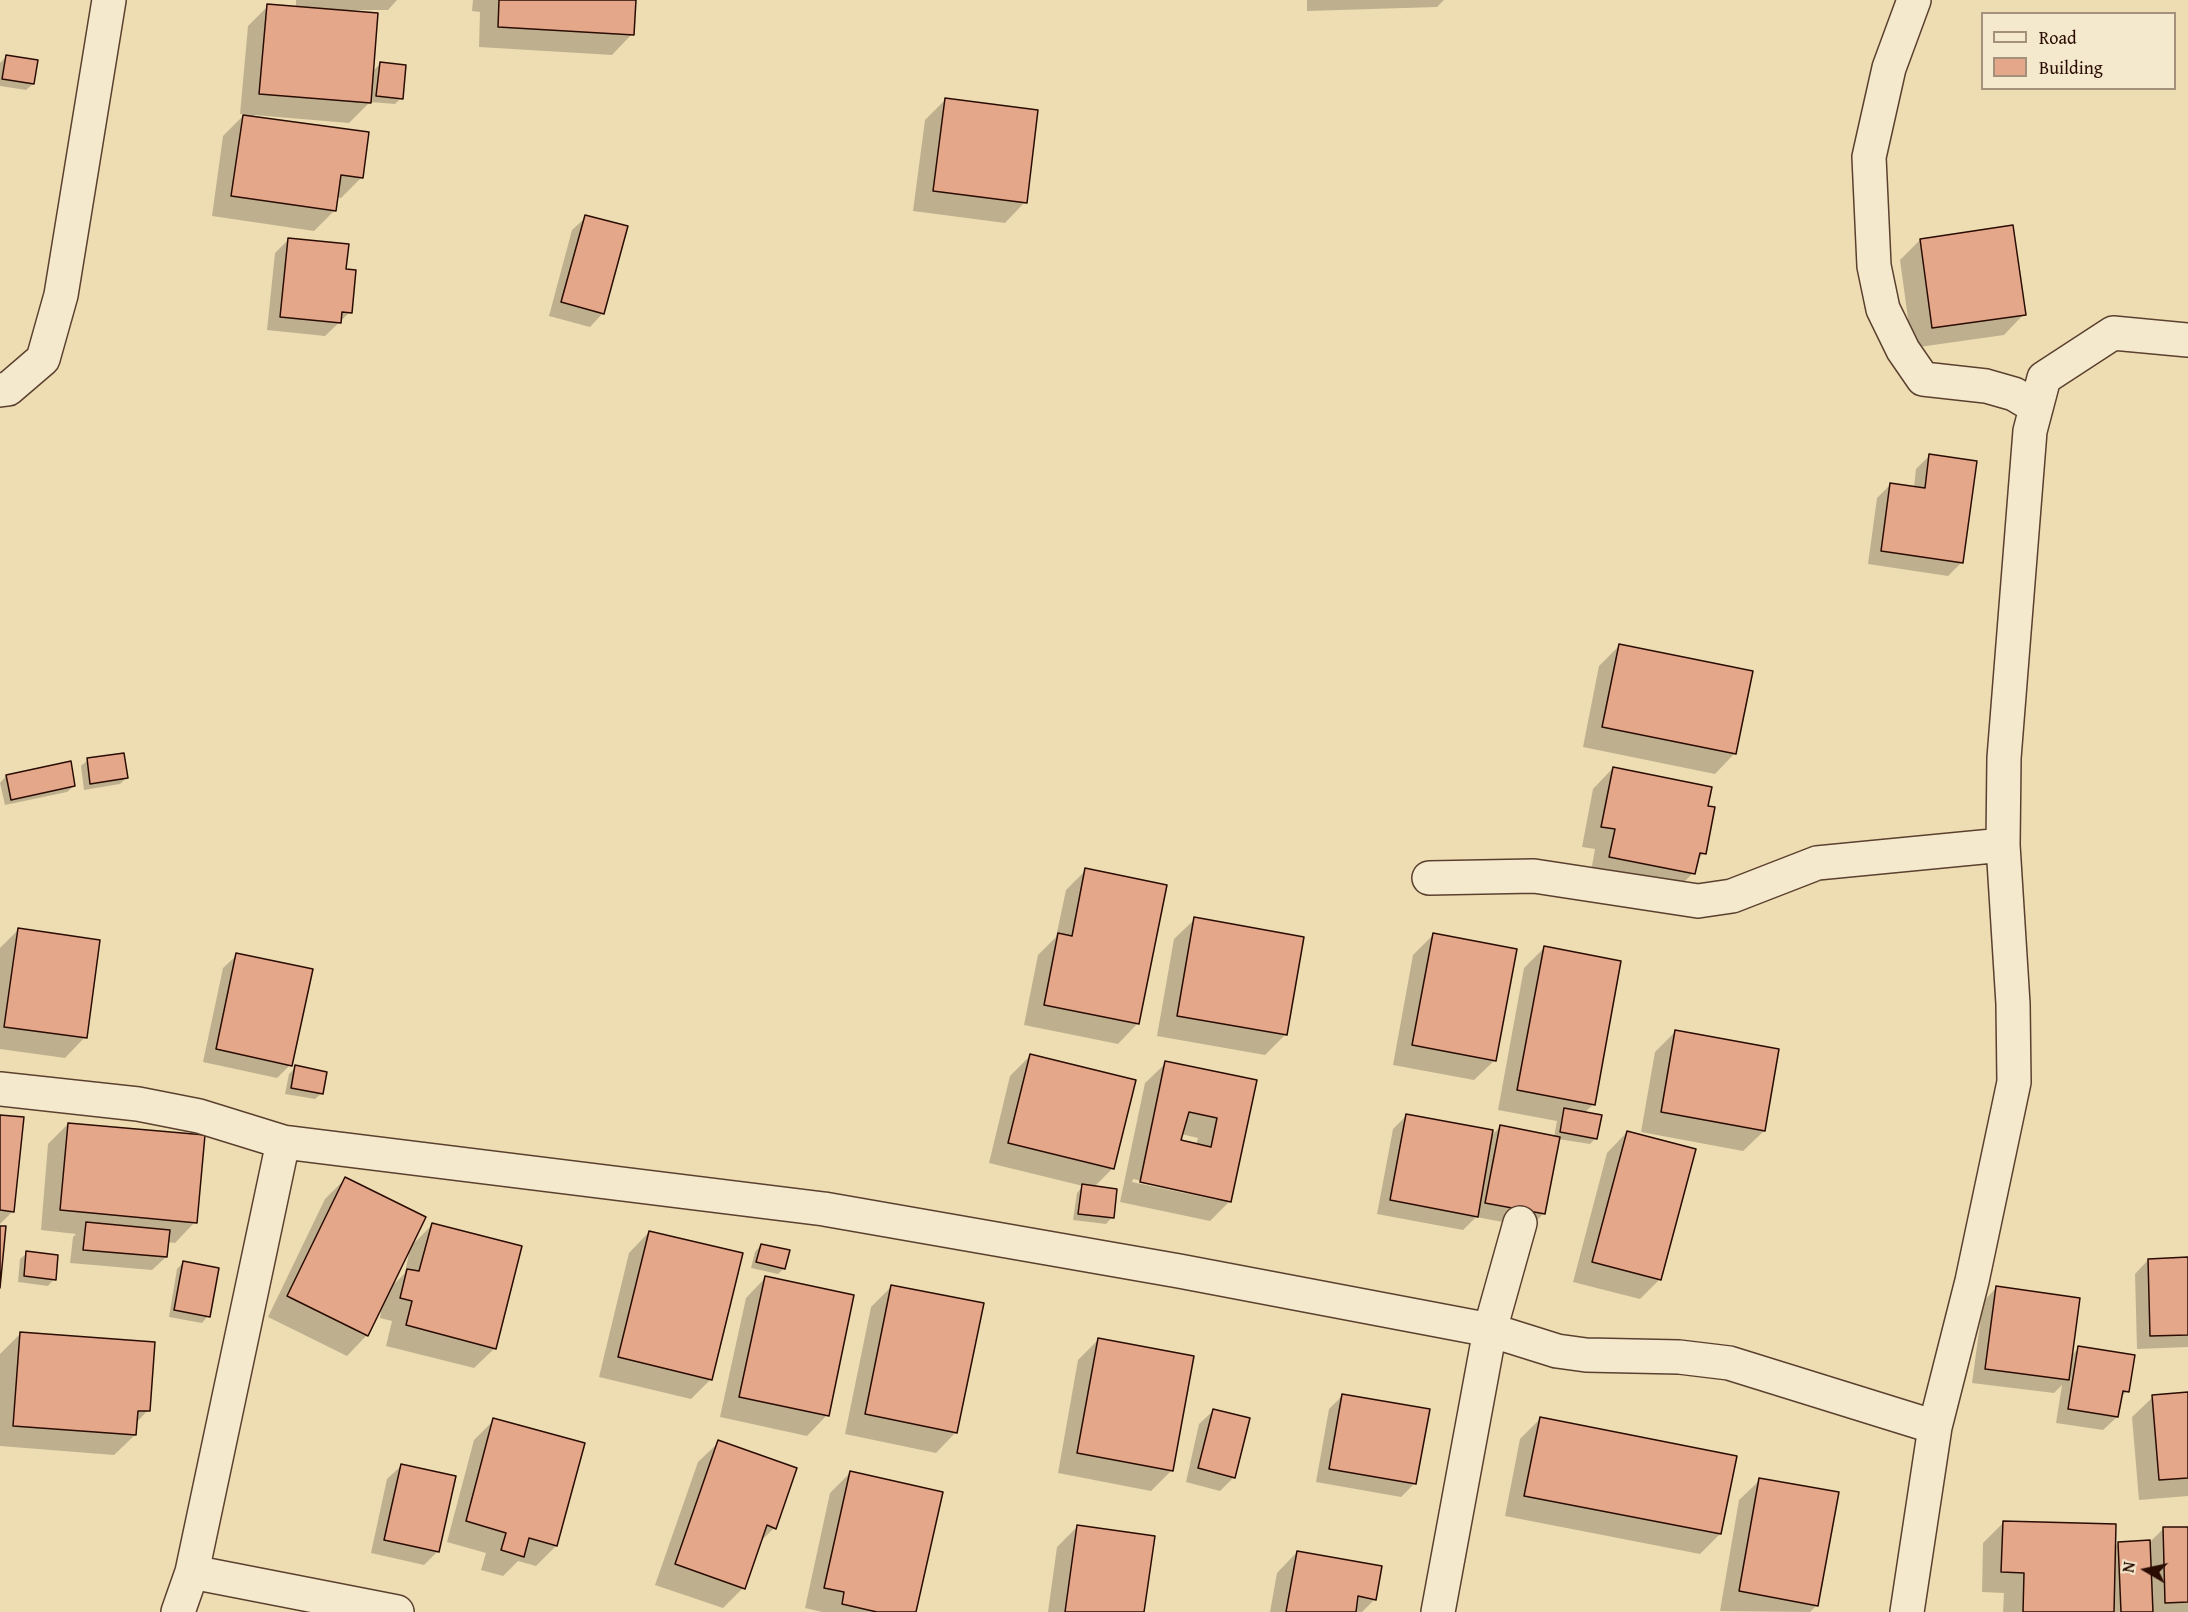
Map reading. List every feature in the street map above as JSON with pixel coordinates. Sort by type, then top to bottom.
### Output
[{"type":"street","points":[[0,390],[9,389],[43,359],[61,295],[109,0]]},
{"type":"street","points":[[1914,0],[1889,68],[1869,157],[1874,266],[1882,309],[1903,350],[1923,379],[1986,386],[2014,394],[2036,407]]},
{"type":"street","points":[[1907,1612],[1935,1427],[1972,1281],[2014,1082],[2013,1004],[2003,845],[2004,758],[2030,431],[2044,378],[2113,333],[2188,340]]},
{"type":"street","points":[[1429,878],[1534,876],[1698,902],[1732,896],[1817,863],[2003,845]]},
{"type":"street","points":[[0,1089],[138,1104],[199,1116],[283,1142],[824,1209],[1179,1271],[1490,1330],[1557,1351],[1586,1355],[1679,1357],[1729,1363],[1935,1427]]},
{"type":"street","points":[[178,1612],[192,1572],[283,1142]]},
{"type":"street","points":[[1438,1612],[1490,1330],[1520,1223]]},
{"type":"street","points":[[192,1572],[397,1612]]},
{"type":"building","points":[[499,0],[636,0],[634,35],[498,27]]},
{"type":"building","points":[[267,4],[378,13],[371,103],[259,94]]},
{"type":"building","points":[[6,55],[38,60],[34,84],[2,79]]},
{"type":"building","points":[[380,62],[406,65],[403,99],[376,96]]},
{"type":"building","points":[[945,98],[1038,110],[1027,203],[933,191]]},
{"type":"building","points":[[243,115],[369,132],[363,178],[341,175],[336,211],[231,196]]},
{"type":"building","points":[[585,215],[628,226],[604,314],[561,302]]},
{"type":"building","points":[[2013,225],[2026,315],[1932,328],[1920,239]]},
{"type":"building","points":[[288,238],[349,244],[346,269],[356,270],[352,313],[342,312],[341,323],[280,317]]},
{"type":"building","points":[[1929,454],[1977,461],[1963,563],[1881,551],[1890,483],[1925,488]]},
{"type":"building","points":[[1619,644],[1753,671],[1736,754],[1602,727]]},
{"type":"building","points":[[124,753],[128,778],[90,784],[87,758]]},
{"type":"building","points":[[71,761],[75,786],[11,800],[6,775]]},
{"type":"building","points":[[1613,767],[1712,787],[1708,806],[1715,807],[1706,854],[1700,853],[1695,874],[1609,857],[1615,829],[1601,827]]},
{"type":"building","points":[[1085,868],[1167,885],[1139,1024],[1044,1005],[1058,933],[1072,936]]},
{"type":"building","points":[[1194,917],[1304,937],[1287,1035],[1177,1016]]},
{"type":"building","points":[[18,928],[100,940],[87,1038],[4,1027]]},
{"type":"building","points":[[1433,933],[1517,949],[1496,1061],[1412,1045]]},
{"type":"building","points":[[1544,946],[1621,961],[1595,1105],[1517,1090]]},
{"type":"building","points":[[236,953],[313,969],[292,1066],[216,1049]]},
{"type":"building","points":[[1675,1030],[1779,1049],[1765,1131],[1661,1112]]},
{"type":"building","points":[[1030,1054],[1136,1080],[1114,1169],[1008,1143]]},
{"type":"building","points":[[1165,1061],[1257,1080],[1231,1202],[1140,1182]],"holes":[[[1189,1112],[1217,1118],[1211,1147],[1181,1140]]]},
{"type":"building","points":[[295,1065],[327,1072],[323,1094],[291,1088]]},
{"type":"building","points":[[1564,1108],[1602,1115],[1597,1139],[1560,1132]]},
{"type":"building","points":[[1406,1114],[1493,1130],[1478,1217],[1390,1200]]},
{"type":"building","points":[[0,1115],[24,1117],[14,1212],[0,1210]]},
{"type":"building","points":[[68,1123],[205,1135],[197,1223],[60,1210]]},
{"type":"building","points":[[1500,1125],[1560,1137],[1545,1214],[1485,1203]]},
{"type":"building","points":[[1627,1131],[1696,1149],[1661,1280],[1592,1262]]},
{"type":"building","points":[[345,1177],[426,1217],[368,1336],[287,1296]]},
{"type":"building","points":[[1082,1184],[1117,1189],[1114,1218],[1078,1214]]},
{"type":"building","points":[[86,1222],[170,1230],[167,1257],[83,1250]]},
{"type":"building","points":[[432,1223],[522,1246],[496,1349],[406,1325],[412,1301],[400,1298],[407,1269],[419,1271]]},
{"type":"building","points":[[0,1226],[6,1226],[0,1288]]},
{"type":"building","points":[[649,1231],[743,1253],[712,1380],[618,1357]]},
{"type":"building","points":[[761,1244],[790,1250],[785,1269],[756,1262]]},
{"type":"building","points":[[26,1251],[58,1255],[56,1280],[24,1276]]},
{"type":"building","points":[[2188,1257],[2188,1335],[2150,1336],[2148,1259]]},
{"type":"building","points":[[183,1261],[219,1268],[210,1317],[174,1310]]},
{"type":"building","points":[[765,1276],[854,1295],[829,1416],[739,1397]]},
{"type":"building","points":[[891,1285],[984,1303],[957,1433],[865,1414]]},
{"type":"building","points":[[1996,1286],[2080,1298],[2069,1380],[1985,1369]]},
{"type":"building","points":[[20,1332],[155,1342],[150,1411],[138,1411],[136,1435],[13,1426]]},
{"type":"building","points":[[1098,1338],[1194,1356],[1173,1471],[1077,1453]]},
{"type":"building","points":[[2078,1346],[2135,1355],[2129,1392],[2123,1391],[2118,1417],[2068,1409]]},
{"type":"building","points":[[2188,1392],[2188,1478],[2159,1480],[2152,1395]]},
{"type":"building","points":[[1342,1394],[1430,1409],[1416,1484],[1329,1469]]},
{"type":"building","points":[[1213,1409],[1250,1418],[1235,1478],[1198,1468]]},
{"type":"building","points":[[1540,1417],[1737,1456],[1721,1534],[1524,1496]]},
{"type":"building","points":[[493,1418],[585,1443],[557,1546],[529,1538],[524,1557],[501,1550],[506,1533],[466,1521]]},
{"type":"building","points":[[718,1440],[797,1468],[776,1529],[767,1525],[745,1589],[675,1564]]},
{"type":"building","points":[[401,1464],[456,1476],[439,1552],[384,1540]]},
{"type":"building","points":[[850,1471],[943,1492],[916,1612],[877,1612],[842,1604],[844,1592],[824,1588]]},
{"type":"building","points":[[1759,1478],[1839,1492],[1818,1606],[1739,1591]]},
{"type":"building","points":[[2003,1521],[2116,1524],[2114,1612],[2023,1612],[2024,1573],[2001,1572]]},
{"type":"building","points":[[1077,1525],[1155,1536],[1144,1612],[1065,1612]]},
{"type":"building","points":[[2163,1527],[2188,1527],[2188,1602],[2165,1603]]},
{"type":"building","points":[[2150,1540],[2153,1612],[2121,1612],[2118,1542]]},
{"type":"building","points":[[1297,1551],[1382,1566],[1376,1600],[1358,1596],[1356,1612],[1286,1612]]}]
